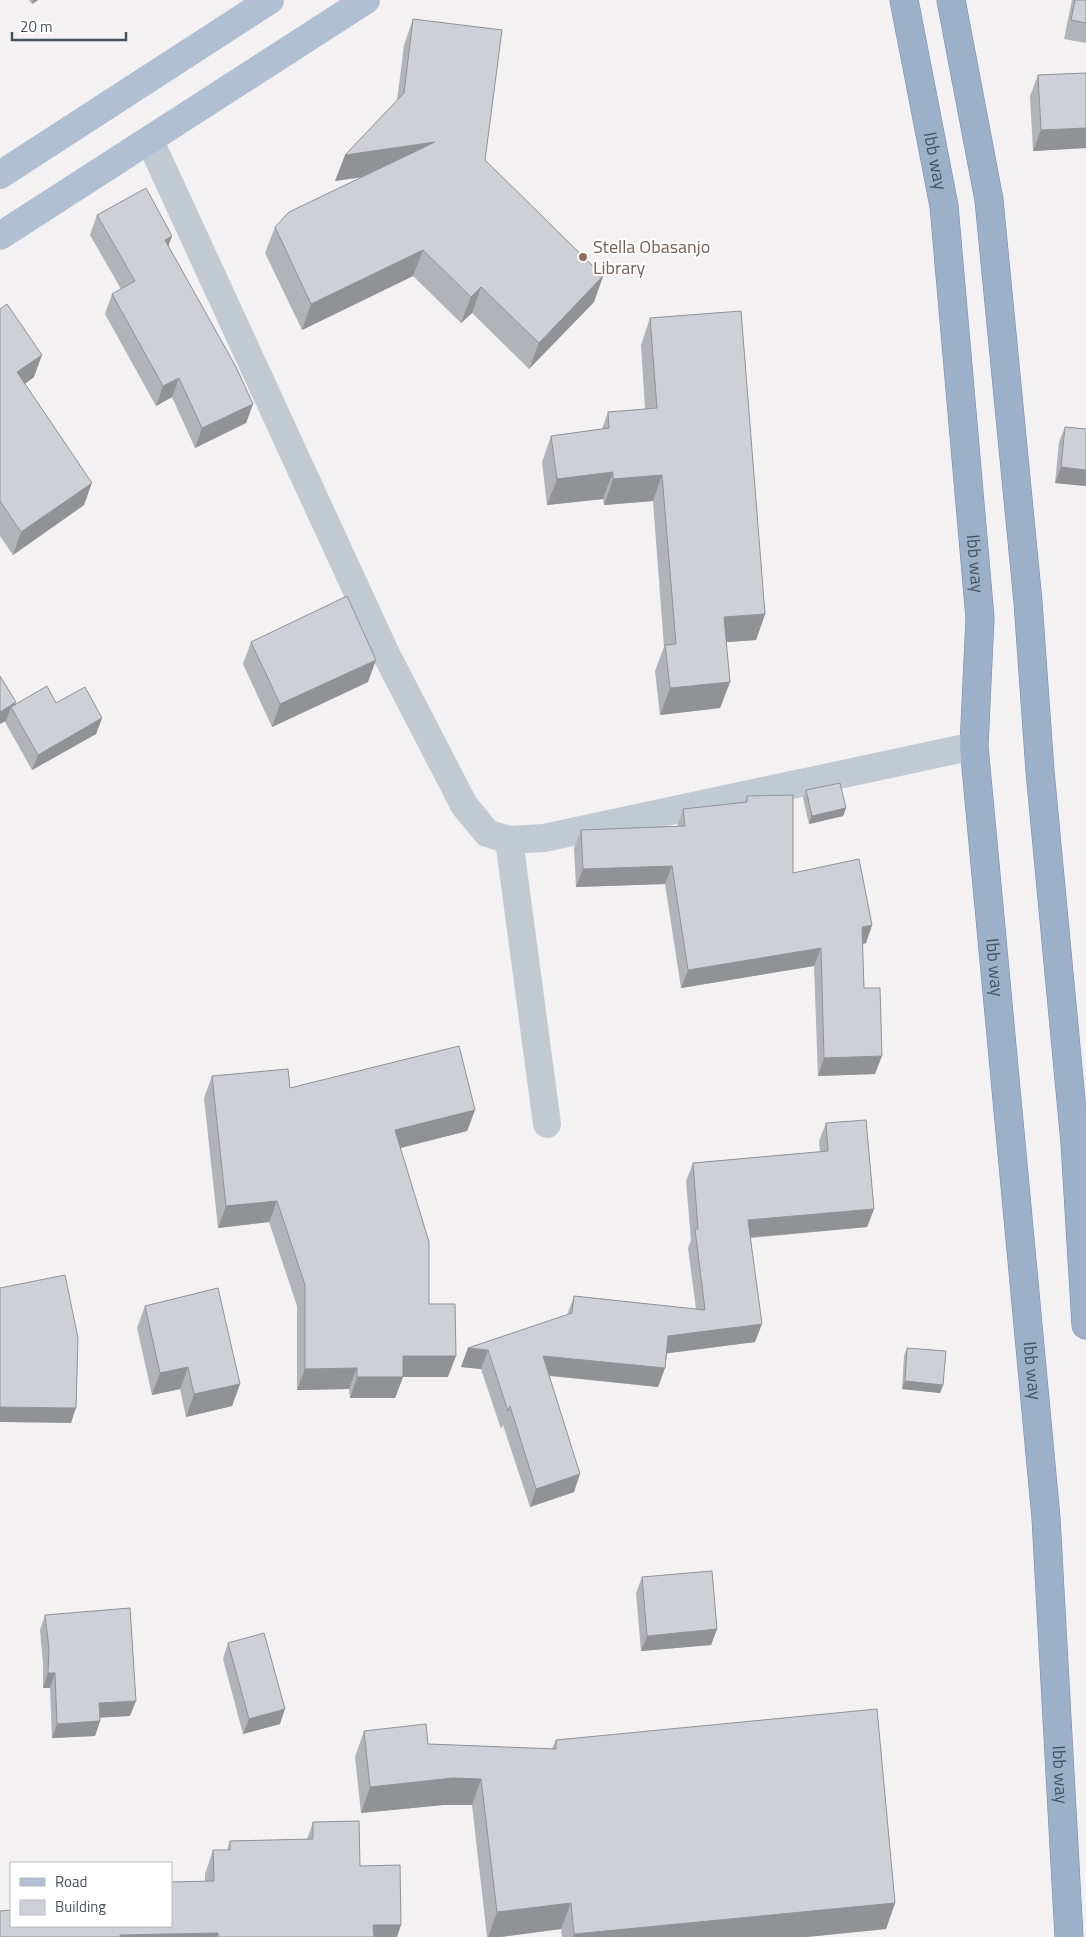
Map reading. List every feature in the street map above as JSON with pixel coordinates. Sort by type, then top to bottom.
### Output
[{"type":"highway","name":"Ibb way","points":[[904,0],[944,206],[980,618],[974,746],[1046,1518],[1069,1937]]},
{"type":"highway","points":[[951,0],[989,200],[1027,592],[1040,771],[1075,1143],[1086,1325]]},
{"type":"main road","points":[[0,175],[270,0]]},
{"type":"main road","points":[[0,236],[366,0]]},
{"type":"street","points":[[150,141],[386,654],[464,805],[487,833],[509,840],[544,838],[974,746]]},
{"type":"street","points":[[509,840],[546,1124]]},
{"type":"building","points":[[1075,0],[1086,0],[1086,23],[1071,20]]},
{"type":"building","points":[[413,19],[502,30],[485,160],[603,276],[539,343],[481,287],[471,297],[423,250],[311,304],[275,227],[289,212],[435,142],[345,155],[404,93]]},
{"type":"building","points":[[1086,73],[1086,128],[1041,130],[1038,75]]},
{"type":"building","points":[[146,188],[172,236],[165,240],[236,367],[253,404],[202,428],[179,378],[163,386],[112,294],[135,281],[97,215]]},
{"type":"building","points":[[7,304],[42,355],[17,372],[92,483],[21,532],[0,501],[0,309]]},
{"type":"building","points":[[741,311],[765,614],[724,617],[730,682],[670,688],[665,645],[676,644],[662,475],[613,479],[613,472],[557,479],[551,436],[609,428],[608,412],[657,408],[650,318]]},
{"type":"building","points":[[1065,427],[1086,429],[1086,470],[1061,467]]},
{"type":"building","points":[[347,596],[376,660],[280,704],[251,642]]},
{"type":"building","points":[[0,676],[16,702],[0,712]]},
{"type":"building","points":[[47,686],[56,703],[85,687],[102,718],[38,755],[11,707]]},
{"type":"building","points":[[840,783],[846,808],[812,816],[806,790]]},
{"type":"building","points":[[793,795],[793,873],[859,859],[872,925],[862,927],[864,988],[880,988],[882,1056],[824,1058],[821,948],[688,970],[672,866],[583,869],[581,830],[685,826],[683,809],[747,802],[747,796]]},
{"type":"building","points":[[459,1046],[475,1110],[395,1130],[429,1242],[429,1304],[455,1304],[456,1356],[403,1356],[403,1377],[357,1377],[357,1368],[305,1369],[305,1285],[277,1201],[226,1206],[212,1076],[288,1069],[290,1088]]},
{"type":"building","points":[[866,1120],[874,1209],[748,1220],[762,1324],[668,1336],[665,1368],[543,1356],[580,1474],[536,1489],[510,1406],[508,1411],[488,1350],[468,1348],[572,1313],[574,1296],[705,1310],[695,1229],[698,1229],[693,1163],[828,1151],[826,1123]]},
{"type":"building","points":[[65,1275],[78,1338],[76,1408],[0,1407],[0,1288]]},
{"type":"building","points":[[218,1288],[240,1384],[194,1394],[188,1367],[160,1373],[145,1306]]},
{"type":"building","points":[[907,1348],[946,1351],[943,1385],[905,1381]]},
{"type":"building","points":[[712,1571],[717,1629],[647,1636],[642,1577]]},
{"type":"building","points":[[130,1608],[136,1701],[99,1703],[100,1721],[57,1724],[55,1673],[48,1673],[49,1649],[45,1615]]},
{"type":"building","points":[[264,1633],[285,1709],[249,1719],[228,1643]]},
{"type":"building","points":[[877,1709],[895,1903],[574,1934],[571,1903],[497,1912],[481,1779],[453,1778],[370,1787],[364,1731],[426,1724],[428,1744],[556,1749],[556,1740]]},
{"type":"building","points":[[359,1821],[360,1866],[400,1865],[401,1925],[373,1925],[374,1937],[218,1937],[218,1933],[120,1935],[120,1937],[0,1937],[0,1911],[10,1910],[10,1927],[172,1927],[172,1882],[214,1881],[213,1850],[230,1850],[230,1841],[313,1839],[313,1822]]},
{"type":"place","name":"Stella Obasanjo Library","points":[[583,257]]}]
